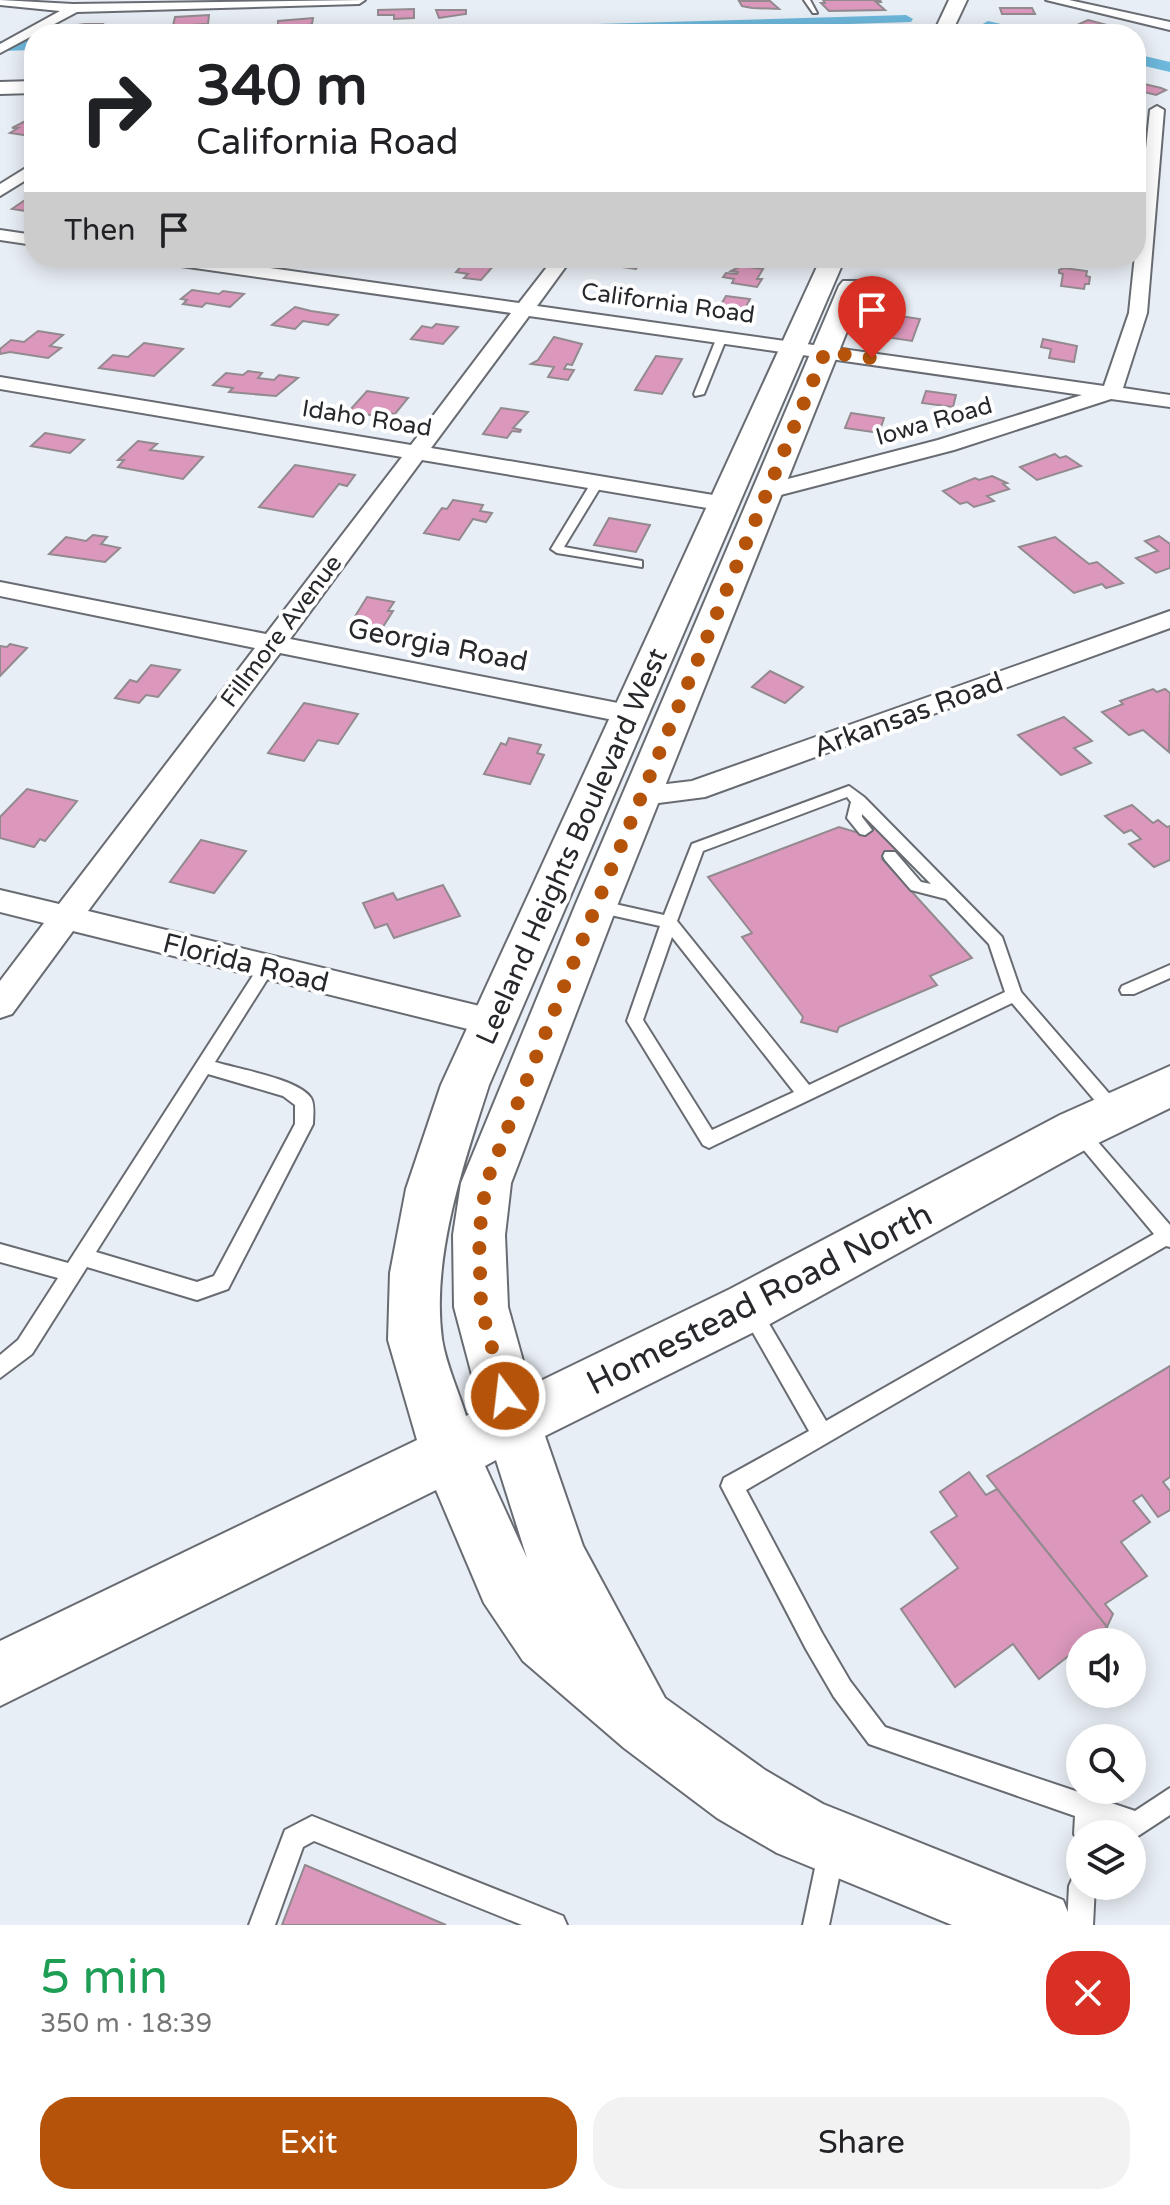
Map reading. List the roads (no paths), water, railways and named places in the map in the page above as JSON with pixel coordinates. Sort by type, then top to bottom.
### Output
[{"type":"main road","points":[[948,24],[958,0]]},
{"type":"main road","points":[[0,88],[24,87]]},
{"type":"main road","name":"Leeland Heights Boulevard West","points":[[647,1725],[558,1560],[513,1425],[481,1307],[479,1235],[486,1183],[596,906],[769,491],[830,268]]},
{"type":"main road","name":"Leeland Heights Boulevard West","points":[[858,268],[809,349],[725,504],[492,1022],[450,1126],[431,1189],[416,1273],[415,1340],[450,1455],[506,1581],[545,1639],[647,1725],[741,1794],[832,1844],[1038,1925]]},
{"type":"main road","name":"Homestead Road North","points":[[0,1674],[749,1307],[1096,1121],[1170,1086]]},
{"type":"street","points":[[47,24],[89,0]]},
{"type":"street","points":[[0,1],[74,8],[359,0]]},
{"type":"street","points":[[1052,0],[1170,26]]},
{"type":"street","points":[[0,49],[24,37]]},
{"type":"street","points":[[1146,168],[1158,110]]},
{"type":"street","points":[[0,191],[24,175]]},
{"type":"street","points":[[0,235],[24,239]]},
{"type":"street","name":"California Road","points":[[229,268],[1170,401]]},
{"type":"street","points":[[257,272],[261,268]]},
{"type":"street","name":"Fillmore Avenue","points":[[0,1005],[556,268]]},
{"type":"street","points":[[1112,392],[1138,313],[1139,268]]},
{"type":"street","name":"Idaho Road","points":[[0,383],[725,504]]},
{"type":"street","name":"Iowa Road","points":[[769,491],[946,445],[1112,392]]},
{"type":"street","name":"Georgia Road","points":[[0,589],[628,714]]},
{"type":"street","name":"Arkansas Road","points":[[643,795],[695,790],[1170,619]]},
{"type":"street","name":"Florida Road","points":[[0,901],[492,1022]]},
{"type":"lane","points":[[807,0],[815,12]]},
{"type":"lane","points":[[699,394],[722,337]]},
{"type":"lane","points":[[597,483],[557,549],[638,564]]},
{"type":"lane","points":[[1014,995],[709,1140],[635,1021],[697,848],[849,791],[996,941],[1014,995],[1169,1237],[732,1486],[842,1689],[877,1736],[1138,1824],[1170,1800]]},
{"type":"lane","points":[[859,800],[854,818],[865,830]]},
{"type":"lane","points":[[890,856],[916,886],[949,895]]},
{"type":"lane","points":[[596,906],[669,922],[806,1094]]},
{"type":"lane","points":[[0,1368],[25,1347],[267,967]]},
{"type":"lane","points":[[1128,990],[1170,971]]},
{"type":"lane","points":[[0,1253],[77,1265],[197,1291],[221,1283],[304,1124],[304,1102],[288,1090],[203,1066]]},
{"type":"lane","points":[[749,1307],[822,1434]]},
{"type":"lane","points":[[1087,1820],[1088,1808]]},
{"type":"lane","points":[[262,1925],[294,1839],[312,1828],[554,1925]]},
{"type":"lane","points":[[816,1925],[832,1844]]},
{"type":"lane","points":[[1080,1925],[1081,1900]]},
{"type":"waterway","points":[[735,24],[906,19]]},
{"type":"waterway","points":[[0,46],[24,45]]},
{"type":"waterway","points":[[1146,61],[1170,67]]}]
